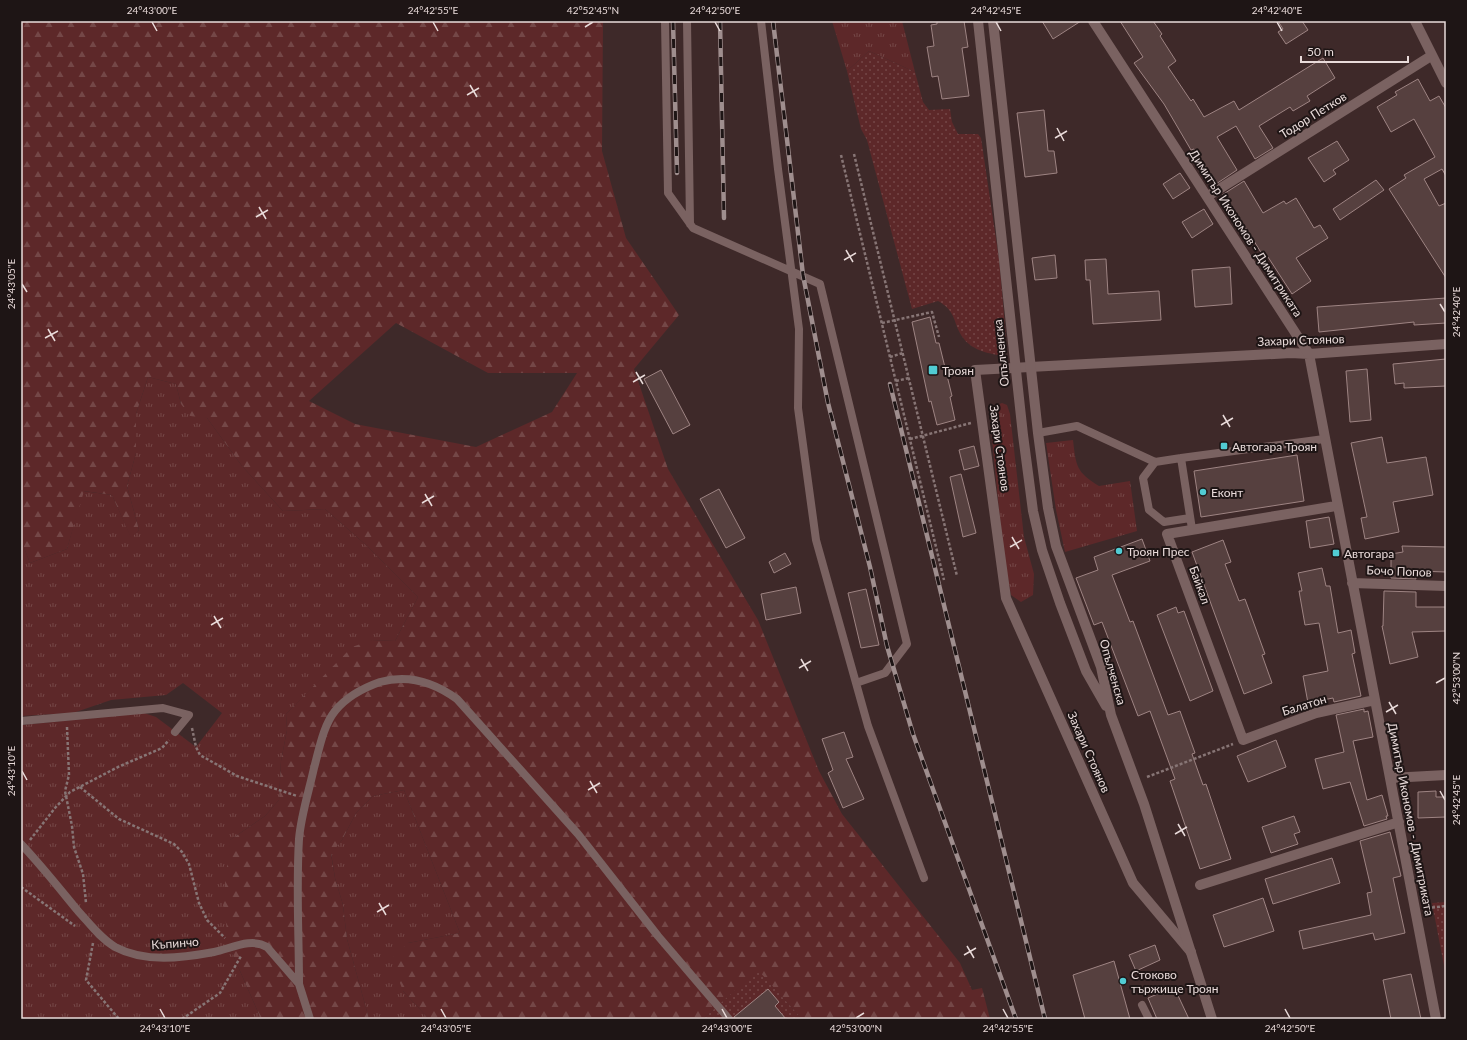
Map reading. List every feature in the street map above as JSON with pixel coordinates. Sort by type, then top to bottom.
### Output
[{"type":"street","name":"Опълченска","points":[[978,21],[1023,435],[1033,511],[1042,550],[1086,672],[1111,716]]},
{"type":"street","name":"Опълченска","points":[[993,21],[1038,433],[1048,508],[1056,546],[1101,667],[1111,716],[1135,782],[1212,1019]]},
{"type":"street","name":"Димитър Икономов - Димитриката","points":[[1093,21],[1208,196],[1309,354],[1336,506],[1416,909],[1436,1019]]},
{"type":"street","points":[[1415,21],[1431,56],[1446,83]]},
{"type":"street","name":"Тодор Петков","points":[[1208,196],[1431,56]]},
{"type":"street","name":"Захари Стоянов","points":[[1191,952],[1133,883],[1006,598],[975,370],[1291,353],[1309,354],[1446,344]]},
{"type":"street","name":"Байкал","points":[[1243,740],[1167,534],[1336,506]]},
{"type":"street","name":"Бочо Попов","points":[[1352,583],[1446,586]]},
{"type":"street","name":"Балатон","points":[[1243,740],[1316,713],[1375,700]]},
{"type":"street","points":[[1390,778],[1446,775]]},
{"type":"street","points":[[1200,885],[1399,822]]},
{"type":"lane","points":[[665,21],[668,193],[693,228],[820,284],[907,644],[885,673],[856,683]]},
{"type":"lane","points":[[687,21],[690,225]]},
{"type":"lane","points":[[761,21],[778,170],[800,329],[798,408],[816,540],[868,726],[924,878]]},
{"type":"lane","points":[[1038,433],[1077,426],[1155,462],[1324,439]]},
{"type":"lane","points":[[1182,458],[1192,529]]},
{"type":"lane","points":[[1155,462],[1143,478],[1149,510],[1164,522],[1190,518]]},
{"type":"lane","points":[[299,984],[299,837],[318,752],[327,725],[334,712],[350,696],[371,685],[396,680],[421,681],[445,690],[457,699],[578,834],[658,936],[728,1019]]},
{"type":"lane","points":[[21,721],[163,708],[189,715],[175,732]]},
{"type":"lane","name":"Къпинчо","points":[[23,845],[98,934],[123,951],[153,958],[214,952],[258,943],[267,947],[299,984],[310,1019]]},
{"type":"lane","points":[[1142,1005],[1148,1019]]},
{"type":"path","points":[[854,154],[957,576]]},
{"type":"path","points":[[841,156],[944,580]]},
{"type":"path","points":[[882,323],[932,312],[939,337]]},
{"type":"path","points":[[890,356],[903,353]]},
{"type":"path","points":[[945,369],[975,370]]},
{"type":"path","points":[[896,381],[909,378]]},
{"type":"path","points":[[910,439],[983,420]]},
{"type":"path","points":[[189,715],[196,747],[200,755],[236,776],[307,799]]},
{"type":"path","points":[[66,717],[69,775],[66,796],[72,826],[74,847],[83,874],[87,896],[85,918]]},
{"type":"path","points":[[23,845],[66,796],[118,767],[162,748],[175,732]]},
{"type":"path","points":[[1135,782],[1243,740]]},
{"type":"path","points":[[80,787],[120,819],[174,844],[182,852],[189,864],[199,903],[207,920],[233,947]]},
{"type":"path","points":[[21,887],[81,930]]},
{"type":"path","points":[[1416,909],[1446,906]]},
{"type":"path","points":[[98,934],[94,939],[86,980],[119,1019]]},
{"type":"path","points":[[182,1019],[220,993],[248,944]]},
{"type":"green space","points":[[21,21],[603,21],[602,151],[626,238],[679,315],[634,369],[668,469],[758,620],[819,771],[842,814],[960,963],[972,990],[982,988],[990,1019],[802,1019],[758,971],[704,1018],[705,1019],[429,1019],[403,991],[391,959],[408,943],[460,933],[404,790],[373,796],[356,813],[342,840],[331,854],[335,878],[343,905],[347,939],[369,1019],[261,1019],[229,946],[223,901],[230,840],[265,816],[279,800],[281,761],[287,730],[286,714],[352,647],[372,640],[395,641],[418,597],[366,545],[325,509],[283,511],[242,466],[207,418],[190,416],[181,404],[176,384],[148,377],[136,414],[136,453],[127,486],[139,530],[131,538],[112,495],[84,491],[67,549],[30,563],[21,540]],"holes":[[[396,323],[488,373],[577,373],[552,412],[476,447],[355,424],[309,401]]]},
{"type":"green space","points":[[832,21],[902,21],[915,72],[869,51],[847,71]]},
{"type":"green space","points":[[869,51],[915,72],[923,102],[929,110],[950,109],[952,122],[958,134],[978,134],[981,138],[999,259],[1006,337],[1004,356],[982,351],[968,343],[960,334],[949,309],[938,301],[912,309],[867,140],[861,129],[847,71]]},
{"type":"green space","points":[[148,377],[176,384],[181,404],[207,418],[242,466],[283,511],[325,509],[366,545],[418,597],[395,641],[372,640],[322,678],[286,714],[287,730],[281,761],[279,800],[265,816],[230,840],[229,946],[261,1019],[21,1019],[21,725],[144,713],[156,717],[196,747],[222,713],[183,683],[166,695],[111,700],[73,713],[21,716],[21,540],[30,563],[67,549],[83,491],[112,495],[131,537],[139,530],[127,486],[136,453],[136,414]]},
{"type":"green space","points":[[1002,403],[1007,405],[1010,414],[1024,537],[1034,574],[1033,595],[1021,602],[1011,595],[1003,551],[989,408]]},
{"type":"green space","points":[[1073,440],[1078,468],[1091,481],[1099,486],[1130,481],[1137,531],[1065,552],[1056,510],[1046,443]]},
{"type":"green space","points":[[404,790],[460,933],[408,943],[403,991],[429,1019],[369,1019],[347,939],[343,905],[335,878],[331,853],[342,840],[356,813],[373,796]]},
{"type":"green space","points":[[1446,902],[1446,976],[1432,903]]},
{"type":"green space","points":[[758,970],[802,1019],[704,1018]]},
{"type":"building","points":[[937,21],[964,21],[968,47],[962,48],[969,96],[942,99],[938,76],[932,77],[927,47],[934,46],[931,25],[937,24]]},
{"type":"building","points":[[1042,21],[1081,21],[1053,39]]},
{"type":"building","points":[[1120,21],[1153,21],[1162,34],[1160,36],[1176,61],[1168,67],[1191,101],[1193,99],[1204,117],[1234,101],[1239,110],[1323,58],[1335,78],[1307,96],[1310,101],[1293,111],[1290,107],[1259,126],[1273,148],[1255,159],[1236,126],[1217,137],[1237,170],[1216,184],[1194,149],[1191,150],[1164,104],[1134,63],[1143,57]]},
{"type":"building","points":[[1278,21],[1302,21],[1308,30],[1286,44],[1278,32],[1283,29]]},
{"type":"building","points":[[1418,79],[1430,101],[1439,96],[1446,108],[1446,176],[1442,169],[1424,179],[1439,206],[1446,203],[1446,278],[1389,189],[1406,178],[1404,175],[1435,157],[1414,119],[1391,132],[1377,107],[1397,95],[1395,92]]},
{"type":"building","points":[[1044,110],[1048,151],[1054,151],[1057,173],[1025,177],[1017,113]]},
{"type":"building","points":[[1337,141],[1349,160],[1333,170],[1336,174],[1324,182],[1308,158]]},
{"type":"building","points":[[1180,173],[1190,188],[1173,199],[1163,184]]},
{"type":"building","points":[[1376,180],[1384,190],[1340,220],[1333,209]]},
{"type":"building","points":[[1244,181],[1263,213],[1284,201],[1286,204],[1296,198],[1314,228],[1320,225],[1328,238],[1296,258],[1311,281],[1292,294],[1268,257],[1265,259],[1246,228],[1244,230],[1222,195]]},
{"type":"building","points":[[1204,209],[1213,224],[1192,238],[1182,222]]},
{"type":"building","points":[[1055,255],[1057,278],[1035,280],[1032,258]]},
{"type":"building","points":[[1106,259],[1108,294],[1159,291],[1161,320],[1093,324],[1090,280],[1086,280],[1085,260]]},
{"type":"building","points":[[1230,267],[1232,304],[1195,307],[1192,270]]},
{"type":"building","points":[[1446,298],[1446,323],[1414,325],[1414,322],[1319,332],[1317,307]]},
{"type":"building","points":[[930,317],[936,343],[939,343],[952,396],[950,397],[955,420],[937,425],[931,401],[929,402],[912,322]]},
{"type":"building","points":[[1446,359],[1446,386],[1404,388],[1404,383],[1395,384],[1393,364]]},
{"type":"building","points":[[1367,369],[1371,420],[1350,422],[1346,371]]},
{"type":"building","points":[[661,370],[690,425],[673,434],[644,379]]},
{"type":"building","points":[[1382,437],[1387,463],[1426,457],[1433,495],[1393,502],[1399,532],[1365,539],[1361,518],[1367,517],[1351,443]]},
{"type":"building","points":[[974,446],[979,466],[964,470],[959,450]]},
{"type":"building","points":[[1297,455],[1304,501],[1201,517],[1194,471]]},
{"type":"building","points":[[961,474],[976,533],[963,537],[950,477]]},
{"type":"building","points":[[719,489],[745,538],[726,548],[700,499]]},
{"type":"building","points":[[1329,517],[1334,544],[1310,548],[1306,521]]},
{"type":"building","points":[[1142,539],[1150,561],[1112,575],[1130,622],[1133,621],[1168,715],[1180,711],[1195,753],[1192,754],[1203,785],[1206,784],[1231,859],[1200,869],[1170,781],[1175,779],[1150,711],[1138,716],[1102,622],[1094,625],[1076,578],[1098,570],[1094,557]]},
{"type":"building","points":[[1223,540],[1231,562],[1225,564],[1239,601],[1245,599],[1265,654],[1262,655],[1272,683],[1244,694],[1192,552]]},
{"type":"building","points":[[1402,546],[1446,547],[1446,572],[1416,571],[1416,579],[1391,578],[1391,554],[1403,552]]},
{"type":"building","points":[[785,553],[791,564],[774,573],[769,562]]},
{"type":"building","points":[[1322,568],[1326,586],[1330,586],[1338,633],[1351,630],[1355,653],[1352,654],[1361,696],[1334,702],[1333,698],[1308,703],[1303,676],[1328,671],[1319,623],[1305,625],[1299,591],[1302,591],[1298,573]]},
{"type":"building","points":[[796,587],[801,613],[766,620],[761,594]]},
{"type":"building","points":[[866,589],[879,645],[861,648],[848,593]]},
{"type":"building","points":[[1384,591],[1416,592],[1416,607],[1446,607],[1446,631],[1412,632],[1418,657],[1390,664],[1382,626]]},
{"type":"building","points":[[1176,607],[1178,613],[1184,611],[1213,691],[1190,701],[1157,615]]},
{"type":"building","points":[[1364,709],[1364,712],[1368,711],[1373,737],[1353,741],[1367,800],[1382,795],[1388,816],[1386,816],[1387,819],[1364,826],[1350,782],[1323,789],[1315,759],[1344,752],[1336,715]]},
{"type":"building","points":[[844,732],[853,757],[846,759],[864,799],[843,808],[828,773],[833,770],[822,739]]},
{"type":"building","points":[[1276,740],[1286,767],[1248,782],[1237,756]]},
{"type":"building","points":[[1436,791],[1436,797],[1446,797],[1446,817],[1418,818],[1418,792]]},
{"type":"building","points":[[1294,816],[1300,832],[1294,834],[1298,844],[1271,853],[1262,827]]},
{"type":"building","points":[[1390,832],[1401,876],[1393,878],[1405,933],[1375,940],[1373,933],[1303,949],[1299,931],[1371,915],[1367,893],[1372,892],[1360,841]]},
{"type":"building","points":[[1332,858],[1340,883],[1273,904],[1265,879]]},
{"type":"building","points":[[1263,898],[1274,931],[1224,947],[1213,915]]},
{"type":"building","points":[[1155,945],[1160,960],[1136,971],[1129,955]]},
{"type":"building","points":[[1114,961],[1130,1019],[1085,1019],[1073,975]]},
{"type":"building","points":[[1411,974],[1421,1019],[1391,1019],[1383,980]]},
{"type":"building","points":[[1174,987],[1189,1019],[1157,1019],[1148,998]]},
{"type":"building","points":[[768,989],[779,1002],[775,1006],[786,1019],[734,1019],[734,1017]]},
{"type":"railway","points":[[673,21],[677,173]]},
{"type":"railway","points":[[720,21],[724,218]]},
{"type":"railway","points":[[773,21],[803,275],[828,403],[870,567],[887,646],[913,734],[1016,1019]]},
{"type":"railway","points":[[890,384],[1045,1019]]},
{"type":"place","name":"Троян","points":[[933,370]]},
{"type":"place","name":"Автогара Троян","points":[[1224,446]]},
{"type":"place","name":"Еконт","points":[[1203,492]]},
{"type":"place","name":"Троян Прес","points":[[1119,551]]},
{"type":"place","name":"Автогара","points":[[1336,553]]},
{"type":"place","name":"Стоково тържище Троян","points":[[1123,981]]}]
